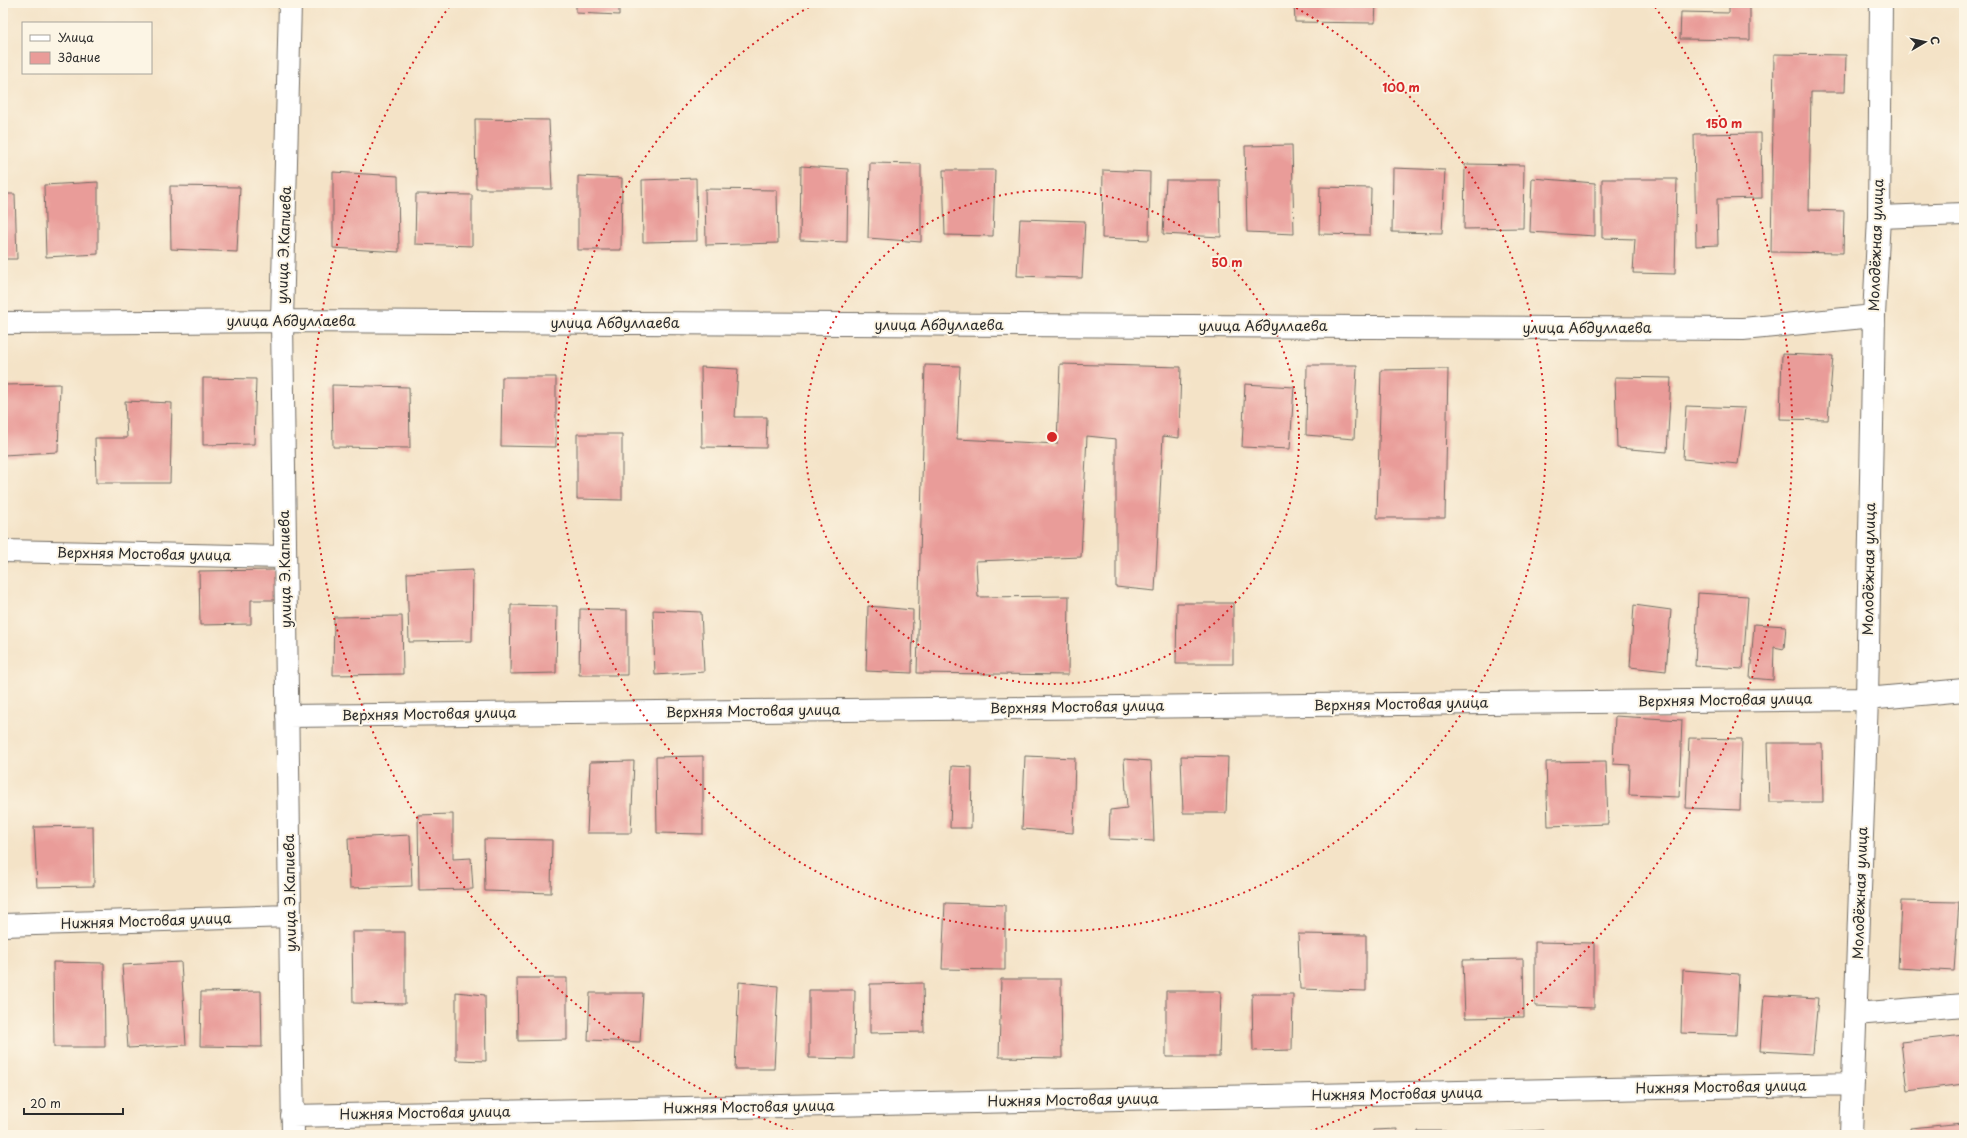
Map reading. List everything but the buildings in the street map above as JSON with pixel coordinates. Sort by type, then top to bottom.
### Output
[{"type":"street","name":"улица Э.Капиева","points":[[290,3],[282,321],[293,1125]]},
{"type":"street","name":"Молодёжная улица","points":[[1850,1135],[1856,1014],[1867,699],[1874,316],[1879,217],[1881,3]]},
{"type":"street","points":[[1879,217],[1964,214]]},
{"type":"street","name":"улица Абдуллаева","points":[[3,323],[282,321],[1743,329],[1874,316]]},
{"type":"street","name":"Верхняя Мостовая улица","points":[[3,550],[285,557]]},
{"type":"street","name":"Верхняя Мостовая улица","points":[[288,716],[1867,699],[1964,690]]},
{"type":"street","name":"Нижняя Мостовая улица","points":[[3,925],[290,916]]},
{"type":"street","points":[[1856,1014],[1964,1005]]},
{"type":"street","name":"Нижняя Мостовая улица","points":[[293,1125],[1853,1084]]}]
